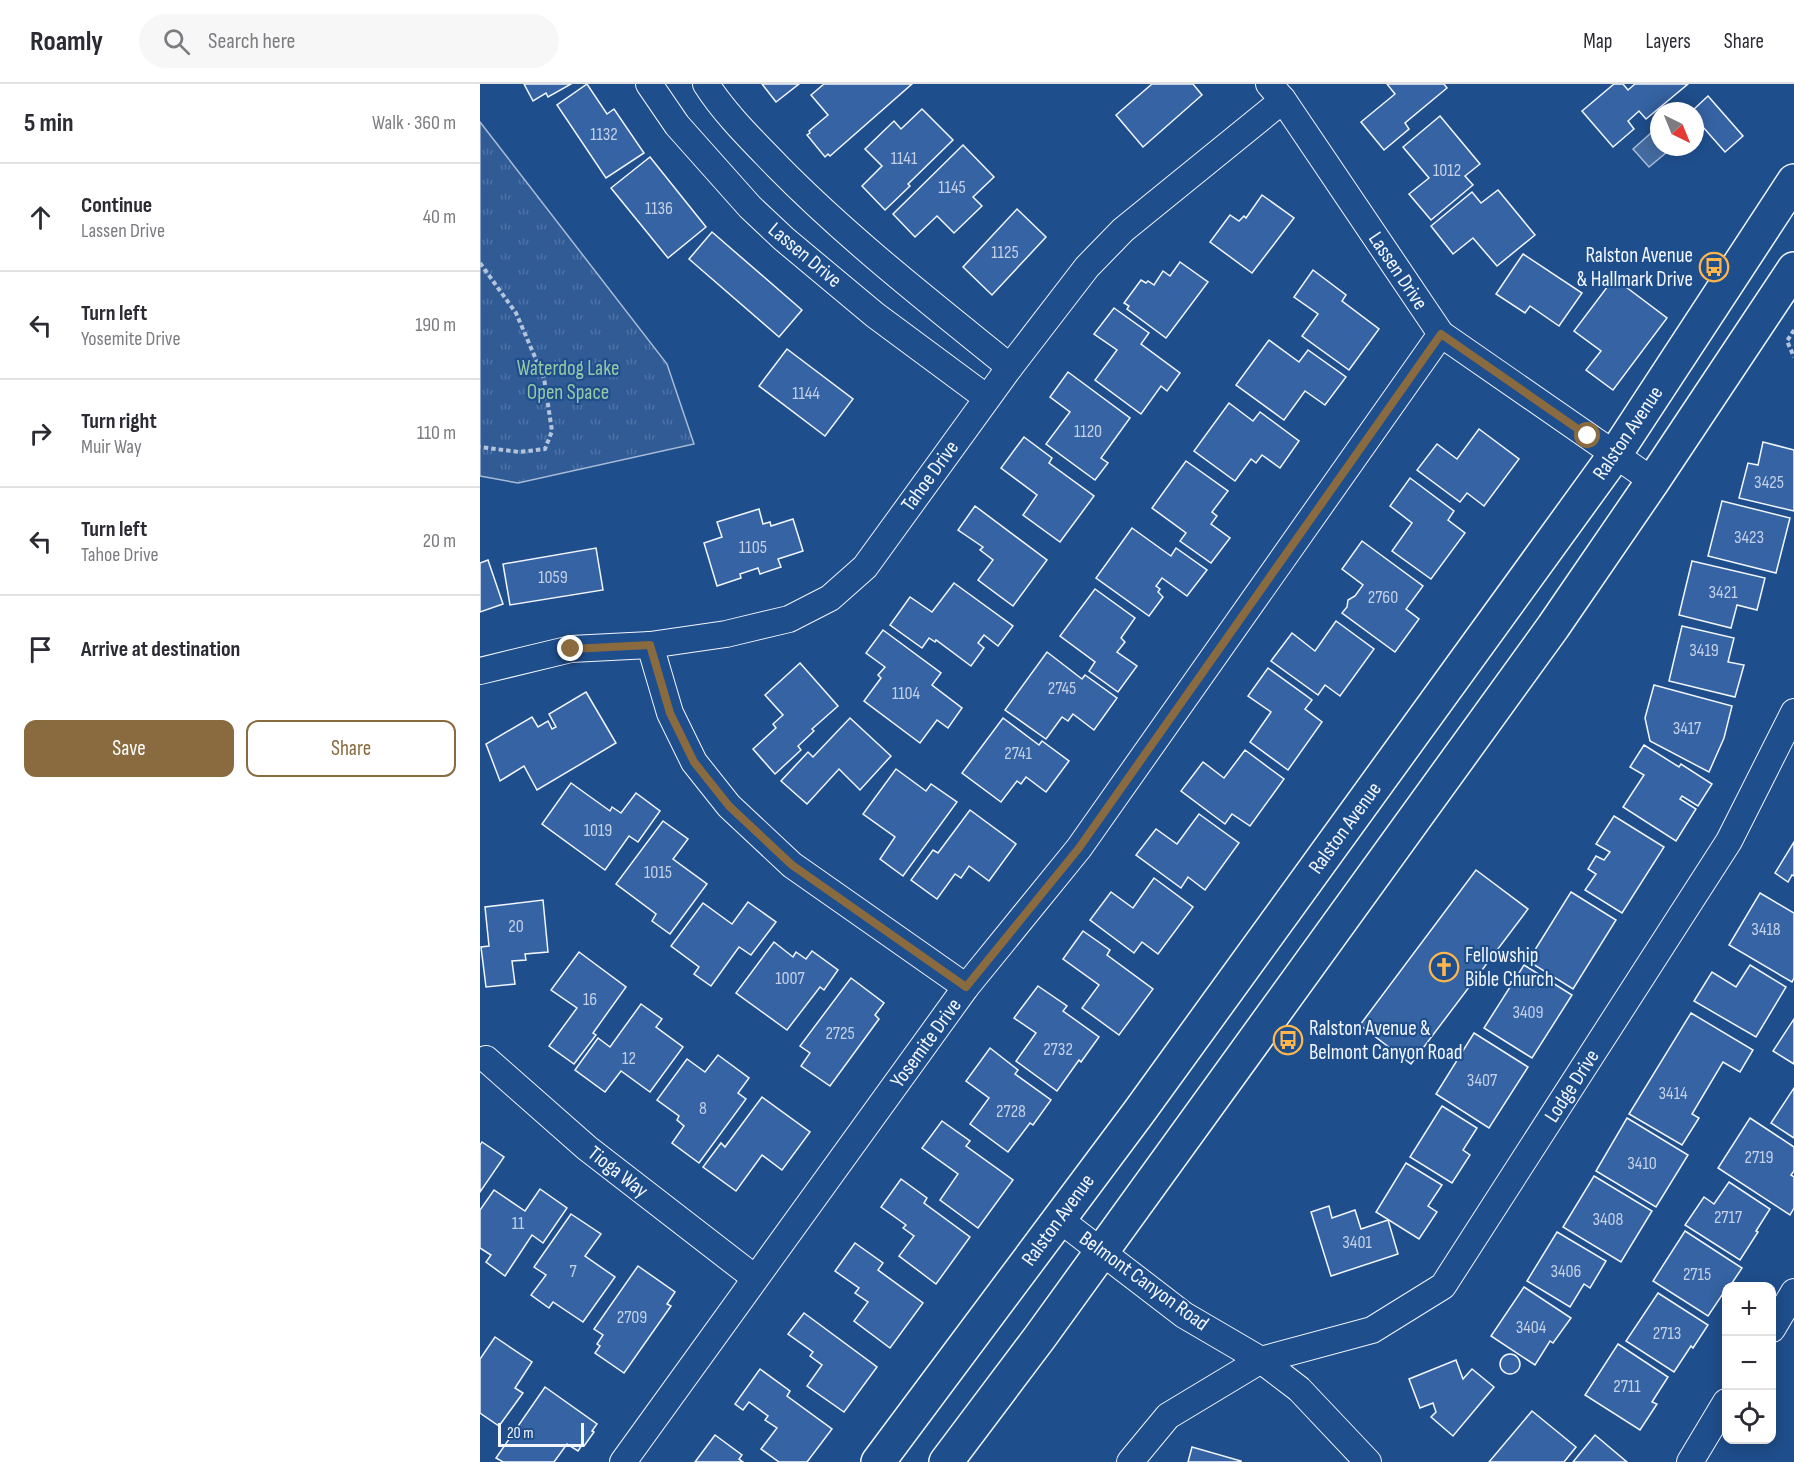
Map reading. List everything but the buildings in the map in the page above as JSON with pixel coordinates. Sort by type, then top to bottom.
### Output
[{"type":"main road","name":"Ralston Avenue","points":[[878,1462],[1153,1093],[1614,456],[1794,181]]},
{"type":"main road","points":[[946,1462],[1103,1251],[1547,635],[1794,269]]},
{"type":"street","name":"Lassen Drive","points":[[649,84],[677,125],[705,159],[784,239],[875,315],[987,398]]},
{"type":"street","points":[[706,84],[755,144],[812,201],[896,274],[1010,367]]},
{"type":"street","name":"Lassen Drive","points":[[1276,92],[1441,334],[1653,481]]},
{"type":"street","name":"Tahoe Drive","points":[[480,671],[571,649],[650,645],[726,634],[789,619],[830,598],[864,567],[1010,367],[1087,267],[1123,230],[1276,92]]},
{"type":"street","name":"Yosemite Drive","points":[[623,1462],[966,987],[1079,848],[1441,334]]},
{"type":"street","points":[[650,645],[670,713],[694,762],[729,806],[792,865],[966,987]]},
{"type":"street","name":"Lodge Drive","points":[[1261,1360],[1372,1330],[1443,1286],[1729,841],[1794,712]]},
{"type":"street","name":"Tioga Way","points":[[486,1059],[587,1148],[755,1278]]},
{"type":"street","name":"Belmont Canyon Road","points":[[1059,1219],[1184,1315],[1261,1360],[1299,1389],[1368,1462]]},
{"type":"street","points":[[1776,1322],[1794,1292]]},
{"type":"street","points":[[1130,1462],[1168,1416],[1261,1360]]},
{"type":"street","points":[[1690,1462],[1722,1409]]},
{"type":"path","points":[[480,263],[516,313],[530,345],[544,378],[552,431],[545,449],[519,452],[480,447]]},
{"type":"path","points":[[1794,330],[1787,341],[1794,357]]},
{"type":"green space","name":"Waterdog Lake Open Space","points":[[480,122],[667,364],[694,444],[518,483],[480,476]]},
{"type":"shaded area","points":[[1650,134],[1650,156],[1662,156],[1649,167],[1633,149]]},
{"type":"place","name":"Ralston Avenue & Hallmark Drive","points":[[1714,267]]},
{"type":"place","name":"Fellowship Bible Church","points":[[1444,967]]},
{"type":"place","name":"Ralston Avenue & Belmont Canyon Road","points":[[1288,1040]]},
{"type":"route","points":[[571,649],[650,645],[670,713],[694,762],[729,806],[792,865],[966,987],[1079,848],[1441,334],[1588,436]]}]
